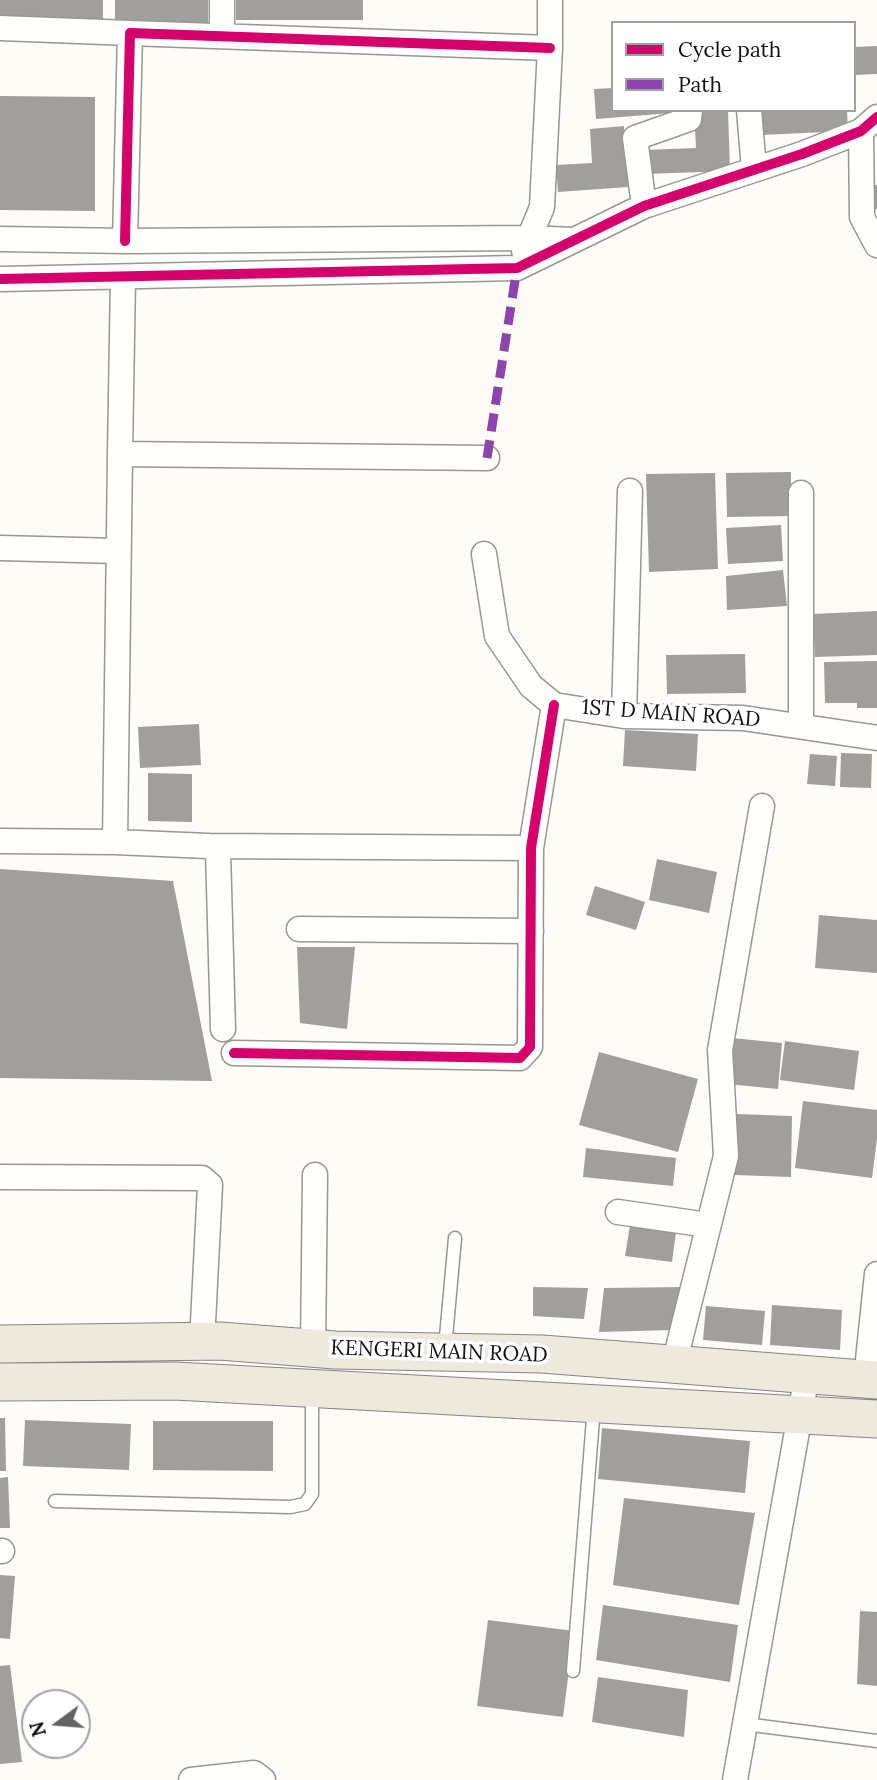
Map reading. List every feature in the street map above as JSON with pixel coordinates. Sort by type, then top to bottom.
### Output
[{"type":"main road","name":"KENGERI MAIN ROAD","points":[[0,1344],[202,1342],[542,1354],[871,1380]]},
{"type":"main road","name":"KENGERI MAIN ROAD","points":[[0,1382],[175,1381],[877,1419]]},
{"type":"street","points":[[222,0],[222,36]]},
{"type":"street","points":[[517,268],[542,207],[550,0]]},
{"type":"street","points":[[0,28],[550,48]]},
{"type":"street","points":[[125,241],[130,33]]},
{"type":"street","points":[[644,206],[635,138],[689,119],[690,112]]},
{"type":"street","points":[[749,112],[754,169]]},
{"type":"street","points":[[0,279],[517,268],[644,206],[754,169],[869,124],[862,217],[877,244]]},
{"type":"street","points":[[0,239],[573,240]]},
{"type":"street","points":[[115,842],[123,278]]},
{"type":"street","points":[[120,454],[487,458]]},
{"type":"street","points":[[625,716],[630,491]]},
{"type":"street","points":[[802,493],[802,725]]},
{"type":"street","points":[[0,548],[118,551]]},
{"type":"street","name":"1ST D MAIN ROAD","points":[[484,554],[497,636],[531,686],[554,705],[625,716],[743,718],[877,738]]},
{"type":"street","points":[[234,1053],[520,1058],[530,1047],[531,848],[554,705]]},
{"type":"street","points":[[674,1364],[726,1156],[720,1050],[762,806]]},
{"type":"street","points":[[0,841],[208,846],[531,848]]},
{"type":"street","points":[[208,846],[215,848],[220,856],[223,1029]]},
{"type":"street","points":[[299,929],[531,931]]},
{"type":"street","points":[[313,1348],[315,1175]]},
{"type":"street","points":[[0,1177],[202,1178],[210,1185],[202,1342]]},
{"type":"street","points":[[618,1212],[708,1225]]},
{"type":"street","points":[[871,1380],[877,1274]]},
{"type":"street","points":[[735,1780],[807,1375]]},
{"type":"street","points":[[191,1780],[254,1773],[263,1780]]},
{"type":"lane","points":[[444,1352],[455,1238]]},
{"type":"lane","points":[[55,1501],[290,1507],[305,1504],[312,1493],[312,1389]]},
{"type":"lane","points":[[573,1671],[594,1404]]},
{"type":"lane","points":[[745,1724],[877,1741]]},
{"type":"building","points":[[0,0],[103,0],[103,19],[0,19]]},
{"type":"building","points":[[115,0],[208,0],[208,31],[115,30]]},
{"type":"building","points":[[236,0],[363,0],[363,20],[236,20]]},
{"type":"building","points":[[877,46],[877,74],[856,75],[856,47]]},
{"type":"building","points":[[611,88],[611,112],[684,112],[596,119],[594,89]]},
{"type":"building","points":[[0,96],[95,97],[95,211],[0,210]]},
{"type":"building","points":[[694,112],[728,112],[730,171],[645,174],[644,150],[696,148]]},
{"type":"building","points":[[760,112],[847,112],[848,131],[761,135]]},
{"type":"building","points":[[624,126],[628,187],[558,192],[556,165],[592,163],[590,129]]},
{"type":"building","points":[[869,185],[877,185],[877,209],[869,210]]},
{"type":"building","points":[[791,472],[791,516],[727,517],[726,473]]},
{"type":"building","points":[[715,473],[718,569],[649,572],[646,474]]},
{"type":"building","points":[[781,525],[783,561],[728,564],[726,528]]},
{"type":"building","points":[[783,570],[787,606],[727,610],[726,576]]},
{"type":"building","points":[[877,611],[877,655],[815,657],[813,614]]},
{"type":"building","points":[[745,654],[746,693],[667,694],[666,655]]},
{"type":"building","points":[[877,661],[877,708],[857,708],[857,703],[825,703],[824,662]]},
{"type":"building","points":[[199,724],[201,765],[140,768],[138,727]]},
{"type":"building","points":[[625,730],[698,734],[696,771],[623,766]]},
{"type":"building","points":[[841,753],[872,754],[871,788],[840,787]]},
{"type":"building","points":[[810,754],[837,756],[835,786],[807,784]]},
{"type":"building","points":[[148,773],[192,774],[192,822],[148,821]]},
{"type":"building","points":[[657,859],[717,872],[709,913],[649,900]]},
{"type":"building","points":[[0,869],[173,881],[212,1081],[0,1078]]},
{"type":"building","points":[[595,886],[645,902],[636,930],[586,915]]},
{"type":"building","points":[[819,915],[877,920],[877,973],[815,968]]},
{"type":"building","points":[[297,947],[355,947],[347,1029],[300,1023]]},
{"type":"building","points":[[732,1038],[782,1043],[778,1089],[727,1084]]},
{"type":"building","points":[[785,1041],[859,1051],[854,1090],[780,1080]]},
{"type":"building","points":[[599,1052],[698,1079],[678,1152],[579,1125]]},
{"type":"building","points":[[803,1101],[877,1110],[877,1139],[872,1178],[795,1168]]},
{"type":"building","points":[[737,1114],[792,1116],[791,1177],[735,1175]]},
{"type":"building","points":[[586,1148],[676,1158],[673,1186],[583,1177]]},
{"type":"building","points":[[631,1219],[677,1225],[672,1262],[625,1256]]},
{"type":"building","points":[[533,1287],[588,1288],[584,1319],[533,1316]]},
{"type":"building","points":[[683,1287],[672,1330],[599,1332],[604,1288]]},
{"type":"building","points":[[772,1305],[842,1310],[840,1350],[770,1345]]},
{"type":"building","points":[[706,1306],[765,1311],[762,1345],[703,1340]]},
{"type":"building","points":[[0,1418],[5,1418],[6,1471],[0,1471]]},
{"type":"building","points":[[25,1420],[131,1424],[129,1470],[23,1466]]},
{"type":"building","points":[[153,1421],[273,1421],[273,1471],[153,1470]]},
{"type":"building","points":[[602,1428],[750,1441],[745,1493],[598,1479]]},
{"type":"building","points":[[8,1477],[10,1528],[0,1528],[0,1478]]},
{"type":"building","points":[[624,1498],[755,1513],[739,1605],[613,1585]]},
{"type":"building","points":[[0,1575],[15,1576],[10,1639],[0,1638]]},
{"type":"building","points":[[603,1605],[738,1625],[730,1682],[596,1660]]},
{"type":"building","points":[[860,1611],[877,1612],[877,1686],[857,1684]]},
{"type":"building","points":[[488,1620],[574,1631],[563,1717],[477,1706]]},
{"type":"building","points":[[10,1665],[22,1762],[0,1764],[0,1666]]},
{"type":"building","points":[[598,1677],[688,1690],[684,1737],[592,1722]]},
{"type":"marked path","points":[[487,458],[517,268]]},
{"type":"cycle path","points":[[125,241],[130,33],[550,48]]},
{"type":"cycle path","points":[[0,279],[517,268],[644,206],[802,154],[861,131],[877,117]]},
{"type":"cycle path","points":[[234,1053],[520,1058],[530,1047],[531,848],[554,705]]}]
